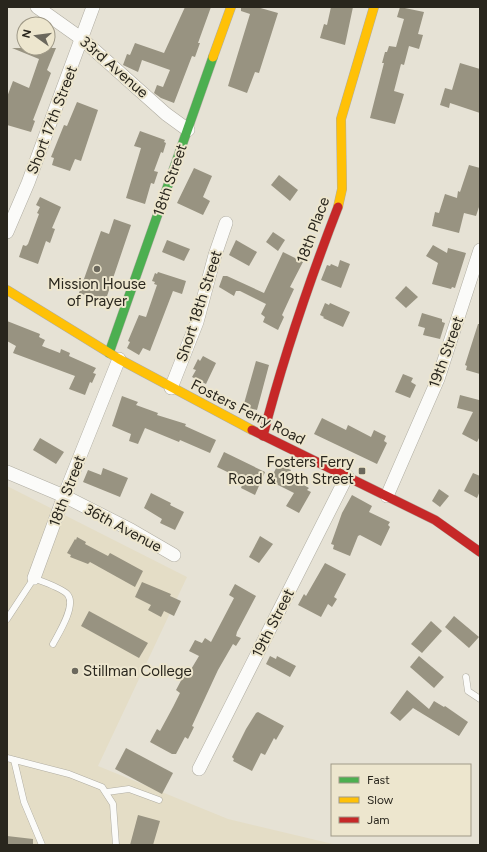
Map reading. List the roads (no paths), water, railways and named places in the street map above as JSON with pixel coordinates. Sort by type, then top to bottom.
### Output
[{"type":"street","name":"33rd Avenue","points":[[37,7],[82,39],[166,114],[188,130]]},
{"type":"street","name":"Short 17th Street","points":[[7,232],[31,175],[93,7]]},
{"type":"street","name":"18th Street","points":[[34,578],[114,356],[188,130],[231,7]]},
{"type":"street","name":"18th Place","points":[[263,436],[280,371],[303,299],[340,203],[342,190],[341,119],[374,7]]},
{"type":"street","name":"Short 18th Street","points":[[171,388],[197,322],[215,255],[226,223]]},
{"type":"street","name":"19th Street","points":[[387,496],[438,378],[480,250]]},
{"type":"street","name":"Fosters Ferry Road","points":[[7,290],[114,356],[171,388],[263,436],[435,520],[480,552]]},
{"type":"street","name":"36th Avenue","points":[[7,472],[64,496],[131,530],[174,555]]},
{"type":"street","name":"19th Street","points":[[199,769],[347,476]]},
{"type":"lane","points":[[7,619],[34,578],[68,594],[71,602],[69,613],[53,644]]},
{"type":"lane","points":[[466,677],[468,692],[480,699]]},
{"type":"lane","points":[[7,758],[88,780],[102,787],[107,792],[113,804],[116,845]]},
{"type":"lane","points":[[14,760],[24,802],[42,845]]},
{"type":"lane","points":[[107,792],[129,789],[160,800]]},
{"type":"place","name":"Mission House of Prayer","points":[[97,269]]},
{"type":"place","name":"Fosters Ferry Road & 19th Street","points":[[362,471]]},
{"type":"place","name":"Stillman College","points":[[75,671]]}]
